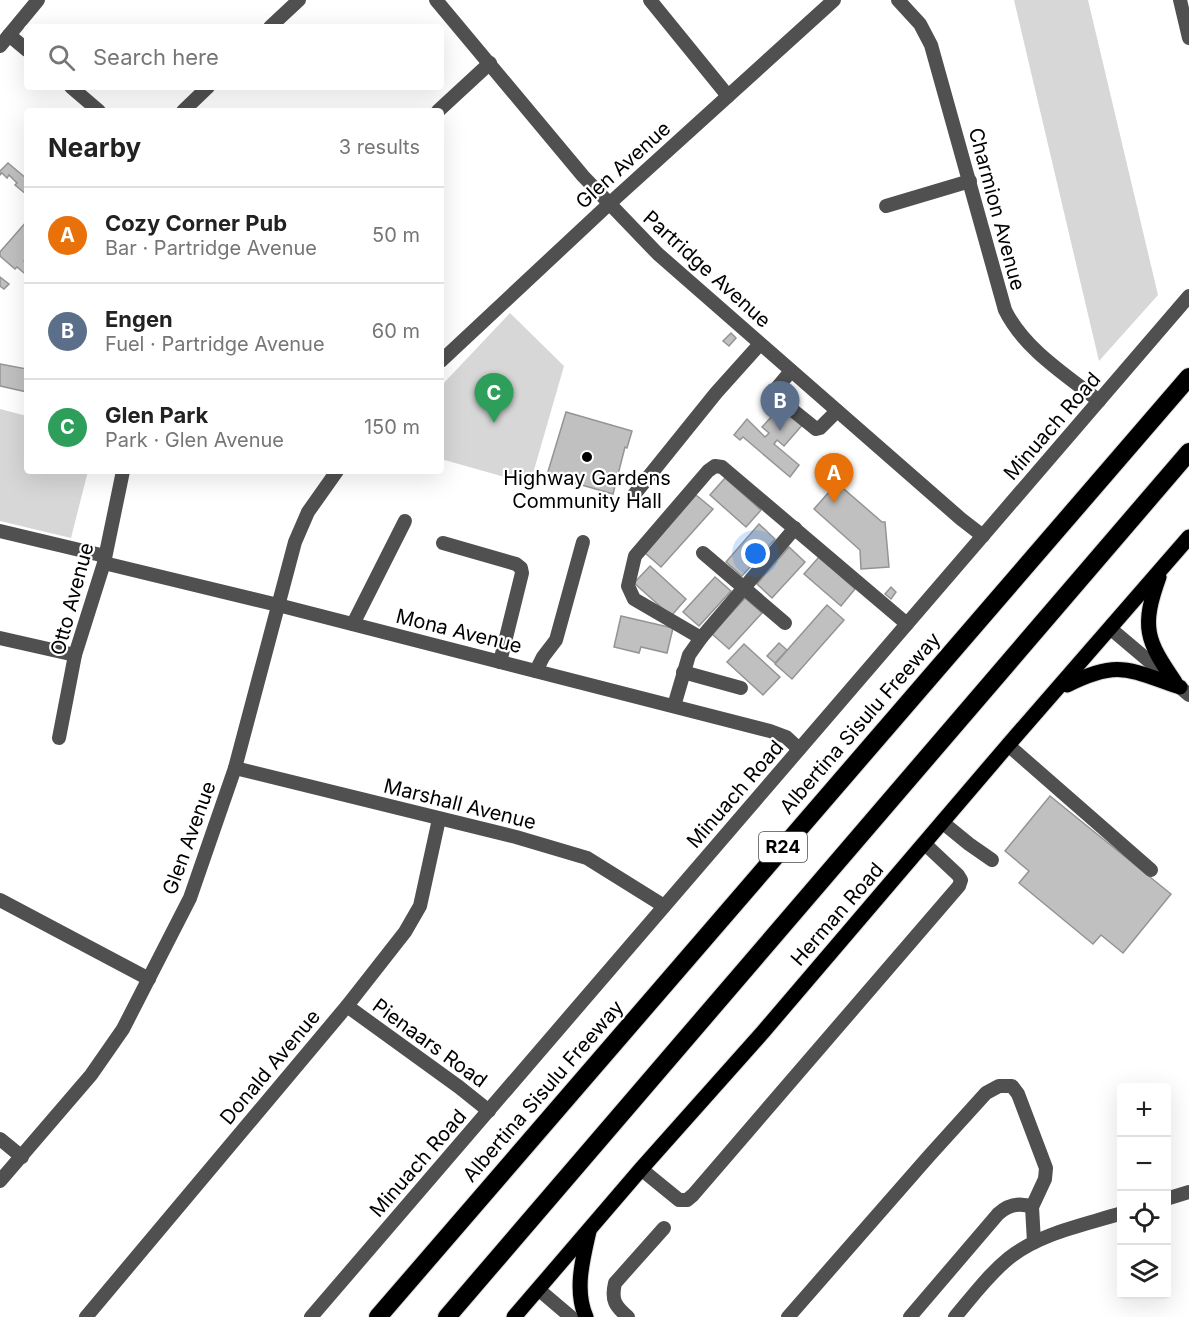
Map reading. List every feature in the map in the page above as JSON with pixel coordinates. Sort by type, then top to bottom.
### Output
[{"type":"highway","name":"Albertina Sisulu Freeway","points":[[378,1317],[1189,377]]},
{"type":"highway","name":"R24","points":[[447,1317],[1189,452]]},
{"type":"main road","name":"Herman Road","points":[[514,1317],[1189,537]]},
{"type":"main road","points":[[1162,569],[1149,604],[1150,639],[1182,688]]},
{"type":"main road","points":[[1059,688],[1094,672],[1115,669],[1137,672],[1182,688]]},
{"type":"main road","points":[[586,1317],[581,1304],[580,1289],[589,1228]]},
{"type":"street","points":[[24,49],[4,40],[38,0]]},
{"type":"street","points":[[273,24],[298,0]]},
{"type":"street","name":"Partridge Avenue","points":[[436,0],[609,204],[658,254],[982,536]]},
{"type":"street","points":[[650,0],[728,96]]},
{"type":"street","name":"Glen Avenue","points":[[444,358],[609,204],[834,0]]},
{"type":"street","name":"Charmion Avenue","points":[[898,0],[920,24],[931,45],[1008,317],[1022,336],[1061,372],[1099,401]]},
{"type":"street","points":[[1180,0],[1189,38]]},
{"type":"street","points":[[441,108],[490,63]]},
{"type":"street","points":[[74,90],[96,108]]},
{"type":"street","points":[[186,108],[205,90]]},
{"type":"street","points":[[886,206],[970,182]]},
{"type":"street","name":"Minuach Road","points":[[310,1317],[1189,296]]},
{"type":"street","points":[[633,496],[760,344]]},
{"type":"street","points":[[791,371],[776,389],[785,404],[816,429],[820,428],[837,411]]},
{"type":"street","points":[[701,638],[631,597],[628,586],[635,556],[708,471],[715,466],[722,467],[907,624]]},
{"type":"street","name":"Otto Avenue","points":[[59,738],[75,655],[105,560],[122,474]]},
{"type":"street","name":"Glen Avenue","points":[[0,1181],[92,1075],[123,1029],[190,898],[235,768],[295,542],[305,518],[335,474]]},
{"type":"street","points":[[352,624],[405,521]]},
{"type":"street","points":[[674,706],[689,655],[795,528]]},
{"type":"street","name":"Mona Avenue","points":[[0,531],[779,734],[792,741],[799,749]]},
{"type":"street","points":[[536,671],[556,640],[583,542]]},
{"type":"street","points":[[443,543],[516,564],[521,568],[522,573],[500,662]]},
{"type":"street","points":[[703,553],[785,623]]},
{"type":"street","points":[[1111,629],[1182,688]]},
{"type":"street","points":[[0,638],[75,655]]},
{"type":"street","points":[[683,672],[741,687]]},
{"type":"street","points":[[1008,745],[1151,870]]},
{"type":"street","name":"Marshall Avenue","points":[[235,768],[516,837],[587,858],[664,906]]},
{"type":"street","name":"Donald Avenue","points":[[86,1317],[347,1006],[405,932],[420,906],[440,819]]},
{"type":"street","points":[[942,822],[992,860]]},
{"type":"street","points":[[641,1169],[679,1200],[687,1200],[693,1195],[956,891],[961,880],[947,863],[924,844]]},
{"type":"street","points":[[0,900],[149,979]]},
{"type":"street","name":"Pienaars Road","points":[[347,1006],[489,1111]]},
{"type":"street","points":[[788,1317],[986,1093],[999,1086],[1012,1086],[1018,1094],[1046,1168],[1045,1179],[1032,1207],[1034,1242]]},
{"type":"street","points":[[0,1139],[22,1157]]},
{"type":"street","points":[[1171,1198],[1189,1192]]},
{"type":"street","points":[[910,1317],[998,1214],[1016,1205],[1032,1207]]},
{"type":"street","points":[[955,1317],[995,1271],[1009,1258],[1034,1242],[1117,1215]]},
{"type":"street","points":[[628,1317],[615,1306],[613,1301],[612,1293],[615,1282],[664,1228]]},
{"type":"street","points":[[538,1289],[571,1317]]},
{"type":"shaded area","points":[[1014,0],[1088,0],[1158,295],[1099,361]]},
{"type":"shaded area","points":[[510,313],[564,366],[530,484],[444,460],[444,383]]},
{"type":"shaded area","points":[[0,409],[24,415],[24,474],[87,474],[71,538],[0,521]]},
{"type":"building","points":[[8,163],[24,176],[24,192],[15,185],[17,183],[9,175],[7,178],[2,173],[0,175],[0,171]]},
{"type":"building","points":[[24,224],[24,273],[17,267],[15,269],[0,256],[0,252]]},
{"type":"building","points":[[0,277],[9,284],[4,289],[0,286]]},
{"type":"building","points":[[731,333],[736,338],[729,346],[723,341]]},
{"type":"building","points":[[0,364],[24,368],[24,391],[0,386]]},
{"type":"building","points":[[782,405],[804,423],[784,446],[777,440],[774,444],[799,465],[790,477],[743,437],[740,440],[734,435],[747,419],[765,437],[769,433],[762,427]]},
{"type":"building","points":[[566,412],[632,431],[627,448],[625,447],[613,494],[547,475]]},
{"type":"building","points":[[725,478],[761,510],[746,527],[710,495]]},
{"type":"building","points":[[837,483],[882,522],[885,522],[889,567],[861,569],[860,550],[814,509]]},
{"type":"building","points":[[696,495],[713,509],[661,567],[645,553]]},
{"type":"building","points":[[759,524],[775,539],[742,576],[726,562]]},
{"type":"building","points":[[789,547],[805,562],[772,598],[757,584]]},
{"type":"building","points":[[819,557],[855,589],[841,606],[804,574]]},
{"type":"building","points":[[650,566],[686,599],[671,616],[634,583]]},
{"type":"building","points":[[715,577],[731,591],[699,626],[683,612]]},
{"type":"building","points":[[891,587],[896,592],[891,599],[885,594]]},
{"type":"building","points":[[745,598],[762,613],[729,649],[712,634]]},
{"type":"building","points":[[827,605],[844,620],[792,679],[775,664]]},
{"type":"building","points":[[621,616],[673,628],[667,653],[641,647],[639,653],[614,647]]},
{"type":"building","points":[[779,643],[787,650],[775,663],[767,656]]},
{"type":"building","points":[[744,644],[780,677],[763,695],[727,662]]},
{"type":"building","points":[[1050,796],[1171,894],[1123,953],[1101,935],[1093,944],[1019,883],[1029,871],[1005,851]]},
{"type":"place","name":"Glen Park","points":[[494,423]]},
{"type":"place","name":"Engen","points":[[780,431]]},
{"type":"place","name":"Highway Gardens Community Hall","points":[[587,457]]},
{"type":"place","name":"Cozy Corner Pub","points":[[834,503]]}]
